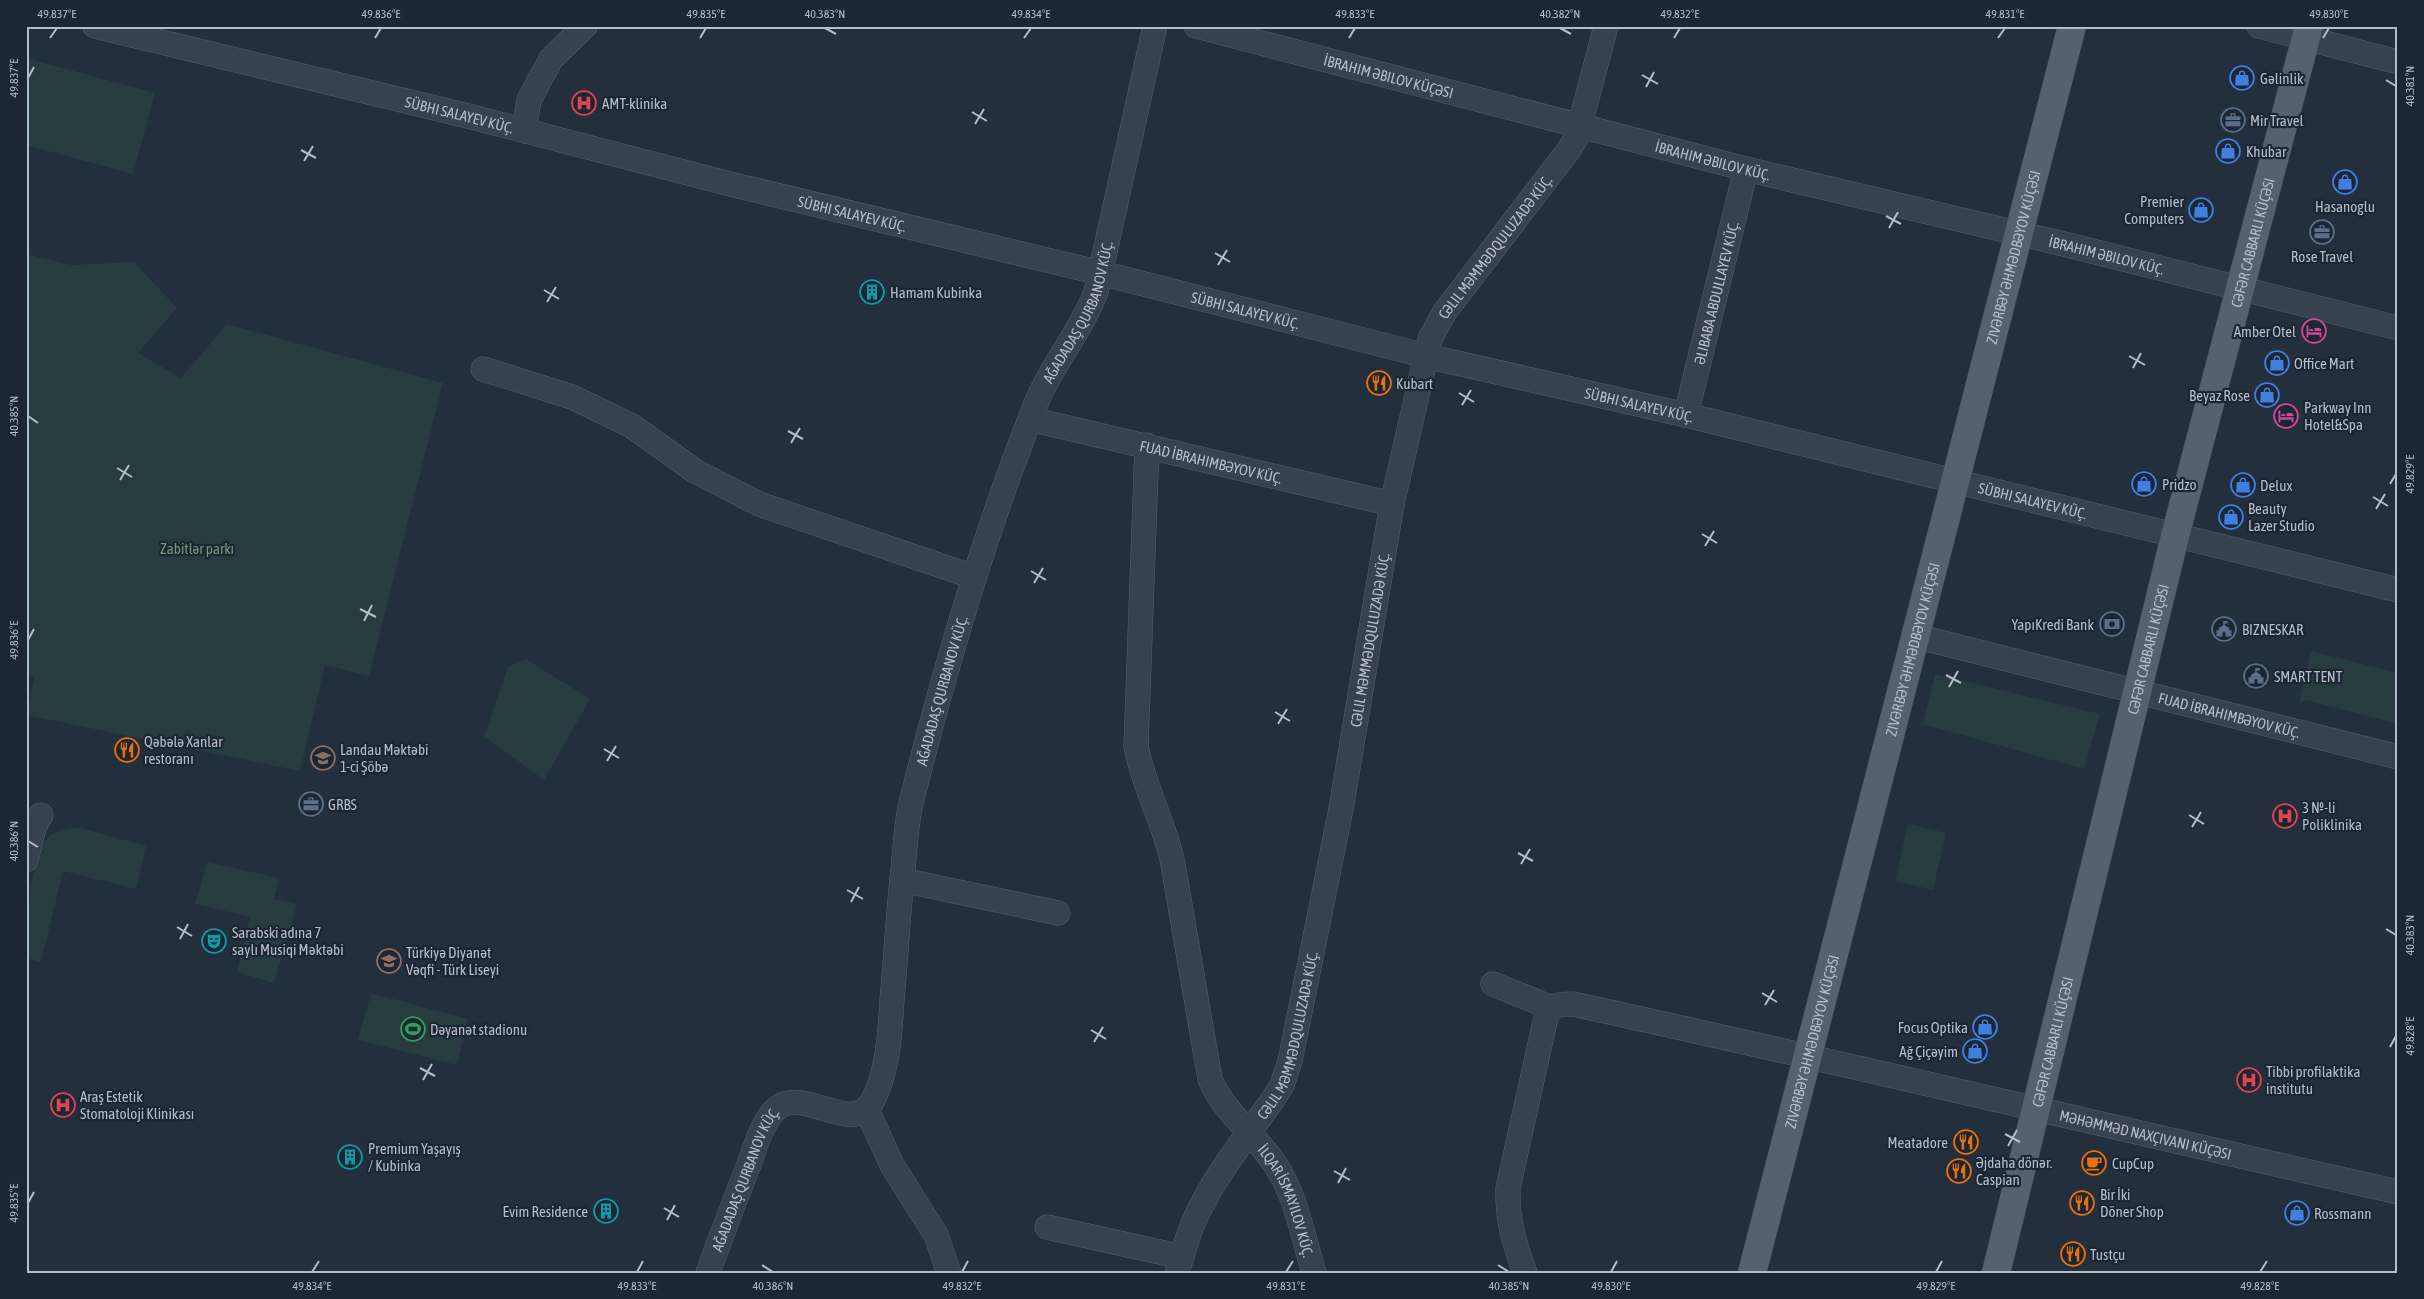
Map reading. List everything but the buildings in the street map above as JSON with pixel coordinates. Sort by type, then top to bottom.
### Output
[{"type":"main road","name":"ZIVƏRBƏY ƏHMƏDBƏYOV KÜÇƏSI","points":[[1752,1273],[2072,26]]},
{"type":"main road","points":[[1996,1273],[2136,691],[2307,32]]},
{"type":"street","name":"SÜBHI SALAYEV KÜÇ.","points":[[95,26],[151,33],[734,185],[1100,272],[1426,356],[1686,415],[2398,590]]},
{"type":"street","points":[[524,131],[529,100],[551,59],[585,26]]},
{"type":"street","name":"AĞADADAŞ QURBANOV KÜÇ.","points":[[708,1273],[757,1143],[768,1119],[776,1109],[786,1103],[801,1103],[850,1115],[858,1115],[866,1110],[873,1100],[880,1083],[890,1038],[902,880],[911,804],[955,638],[974,577],[1030,419],[1046,381],[1088,312],[1100,272],[1154,26]]},
{"type":"street","name":"İBRAHIM ƏBILOV KÜÇƏSI","points":[[1196,26],[1581,127]]},
{"type":"street","name":"CƏLIL MƏMMƏDQULUZADƏ KÜÇ.","points":[[1179,1265],[1193,1222],[1205,1198],[1282,1085],[1290,1061],[1341,809],[1392,504],[1430,339],[1444,313],[1568,151],[1581,127],[1606,26]]},
{"type":"street","points":[[2259,26],[2307,32],[2398,62]]},
{"type":"street","name":"İBRAHIM ƏBILOV KÜÇ.","points":[[1581,127],[1746,169],[2019,233],[2398,328]]},
{"type":"street","name":"ƏLIBABA ABDULLAYEV KÜÇ.","points":[[1686,415],[1746,169]]},
{"type":"street","points":[[483,369],[572,397],[632,426],[695,471],[759,504],[974,577]]},
{"type":"street","name":"FUAD İBRAHIMBƏYOV KÜÇ.","points":[[1030,419],[1392,504]]},
{"type":"street","points":[[1147,446],[1136,746],[1139,764],[1166,833],[1172,859],[1210,1079],[1217,1096],[1248,1134],[1267,1152],[1288,1188],[1314,1273]]},
{"type":"street","name":"FUAD İBRAHIMBƏYOV KÜÇ.","points":[[1915,636],[2398,758]]},
{"type":"street","points":[[26,860],[34,828],[42,815]]},
{"type":"street","points":[[902,880],[1058,913]]},
{"type":"street","points":[[1493,984],[1552,1008]]},
{"type":"street","points":[[1524,1273],[1511,1234],[1507,1214],[1508,1188],[1544,1026],[1552,1008],[1560,1004],[1573,1004],[1808,1056],[2034,1110],[2398,1192]]},
{"type":"street","points":[[866,1110],[892,1165],[936,1236],[949,1273]]},
{"type":"street","points":[[1047,1227],[1179,1265]]},
{"type":"green space","points":[[26,58],[155,93],[133,174],[26,145]]},
{"type":"green space","name":"Zabitlər parkı","points":[[26,254],[71,265],[134,262],[177,308],[138,353],[181,378],[227,324],[443,383],[369,676],[325,665],[300,771],[26,715],[35,677],[26,675]]},
{"type":"green space","points":[[2311,651],[2398,673],[2398,724],[2306,700],[2299,703]]},
{"type":"green space","points":[[526,659],[590,699],[544,780],[484,736],[508,667]]},
{"type":"green space","points":[[1935,674],[2100,714],[2084,769],[1923,724]]},
{"type":"green space","points":[[1908,824],[1946,833],[1933,890],[1895,881]]},
{"type":"green space","points":[[77,827],[146,846],[136,889],[63,871],[41,962],[26,958],[30,892],[38,857],[51,835]]},
{"type":"green space","points":[[207,862],[279,878],[274,899],[297,904],[274,983],[237,972],[250,917],[195,904]]},
{"type":"green space","name":"Dəyanət stadionu","points":[[371,993],[468,1019],[457,1065],[358,1040]]},
{"type":"place","name":"Gəlinlik","points":[[2242,78]]},
{"type":"place","name":"AMT-klinika","points":[[584,103]]},
{"type":"place","name":"Mir Travel","points":[[2233,120]]},
{"type":"place","name":"Khubar","points":[[2228,151]]},
{"type":"place","name":"Hasanoglu","points":[[2345,182]]},
{"type":"place","name":"Premier Computers","points":[[2201,210]]},
{"type":"place","name":"Rose Travel","points":[[2322,232]]},
{"type":"place","name":"Hamam Kubinka","points":[[872,292]]},
{"type":"place","name":"Amber Otel","points":[[2314,331]]},
{"type":"place","name":"Office Mart","points":[[2277,363]]},
{"type":"place","name":"Kubart","points":[[1379,383]]},
{"type":"place","name":"Beyaz Rose","points":[[2267,395]]},
{"type":"place","name":"Parkway Inn Hotel&Spa","points":[[2286,416]]},
{"type":"place","name":"Pridzo","points":[[2144,484]]},
{"type":"place","name":"Delux","points":[[2243,485]]},
{"type":"place","name":"Beauty Lazer Studio","points":[[2231,517]]},
{"type":"place","name":"YapıKredi Bank","points":[[2112,624]]},
{"type":"place","name":"BIZNESKAR","points":[[2224,629]]},
{"type":"place","name":"SMART TENT","points":[[2256,676]]},
{"type":"place","name":"Qəbələ Xanlar restoranı","points":[[127,750]]},
{"type":"place","name":"Landau Məktəbi 1-ci Şöbə","points":[[323,758]]},
{"type":"place","name":"GRBS","points":[[311,804]]},
{"type":"place","name":"3 №-li Poliklinika","points":[[2285,816]]},
{"type":"place","name":"Sarabski adına 7 saylı Musiqi Məktəbi","points":[[214,941]]},
{"type":"place","name":"Türkiyə Diyanət Vəqfi - Türk Liseyi","points":[[389,961]]},
{"type":"place","name":"Focus Optika","points":[[1985,1027]]},
{"type":"place","name":"Dəyanət stadionu","points":[[413,1029]]},
{"type":"place","name":"Ağ Çiçəyim","points":[[1975,1051]]},
{"type":"place","name":"Tibbi profilaktika institutu","points":[[2249,1080]]},
{"type":"place","name":"Araş Estetik Stomatoloji Klinikası","points":[[63,1105]]},
{"type":"place","name":"Meatadore","points":[[1966,1142]]},
{"type":"place","name":"Premium Yaşayış / Kubinka","points":[[350,1157]]},
{"type":"place","name":"CupCup","points":[[2094,1163]]},
{"type":"place","name":"Əjdaha dönər. Caspian","points":[[1959,1171]]},
{"type":"place","name":"Bir İki Döner Shop","points":[[2082,1203]]},
{"type":"place","name":"Evim Residence","points":[[606,1211]]},
{"type":"place","name":"Rossmann","points":[[2297,1213]]},
{"type":"place","name":"Tustçu","points":[[2073,1254]]}]
